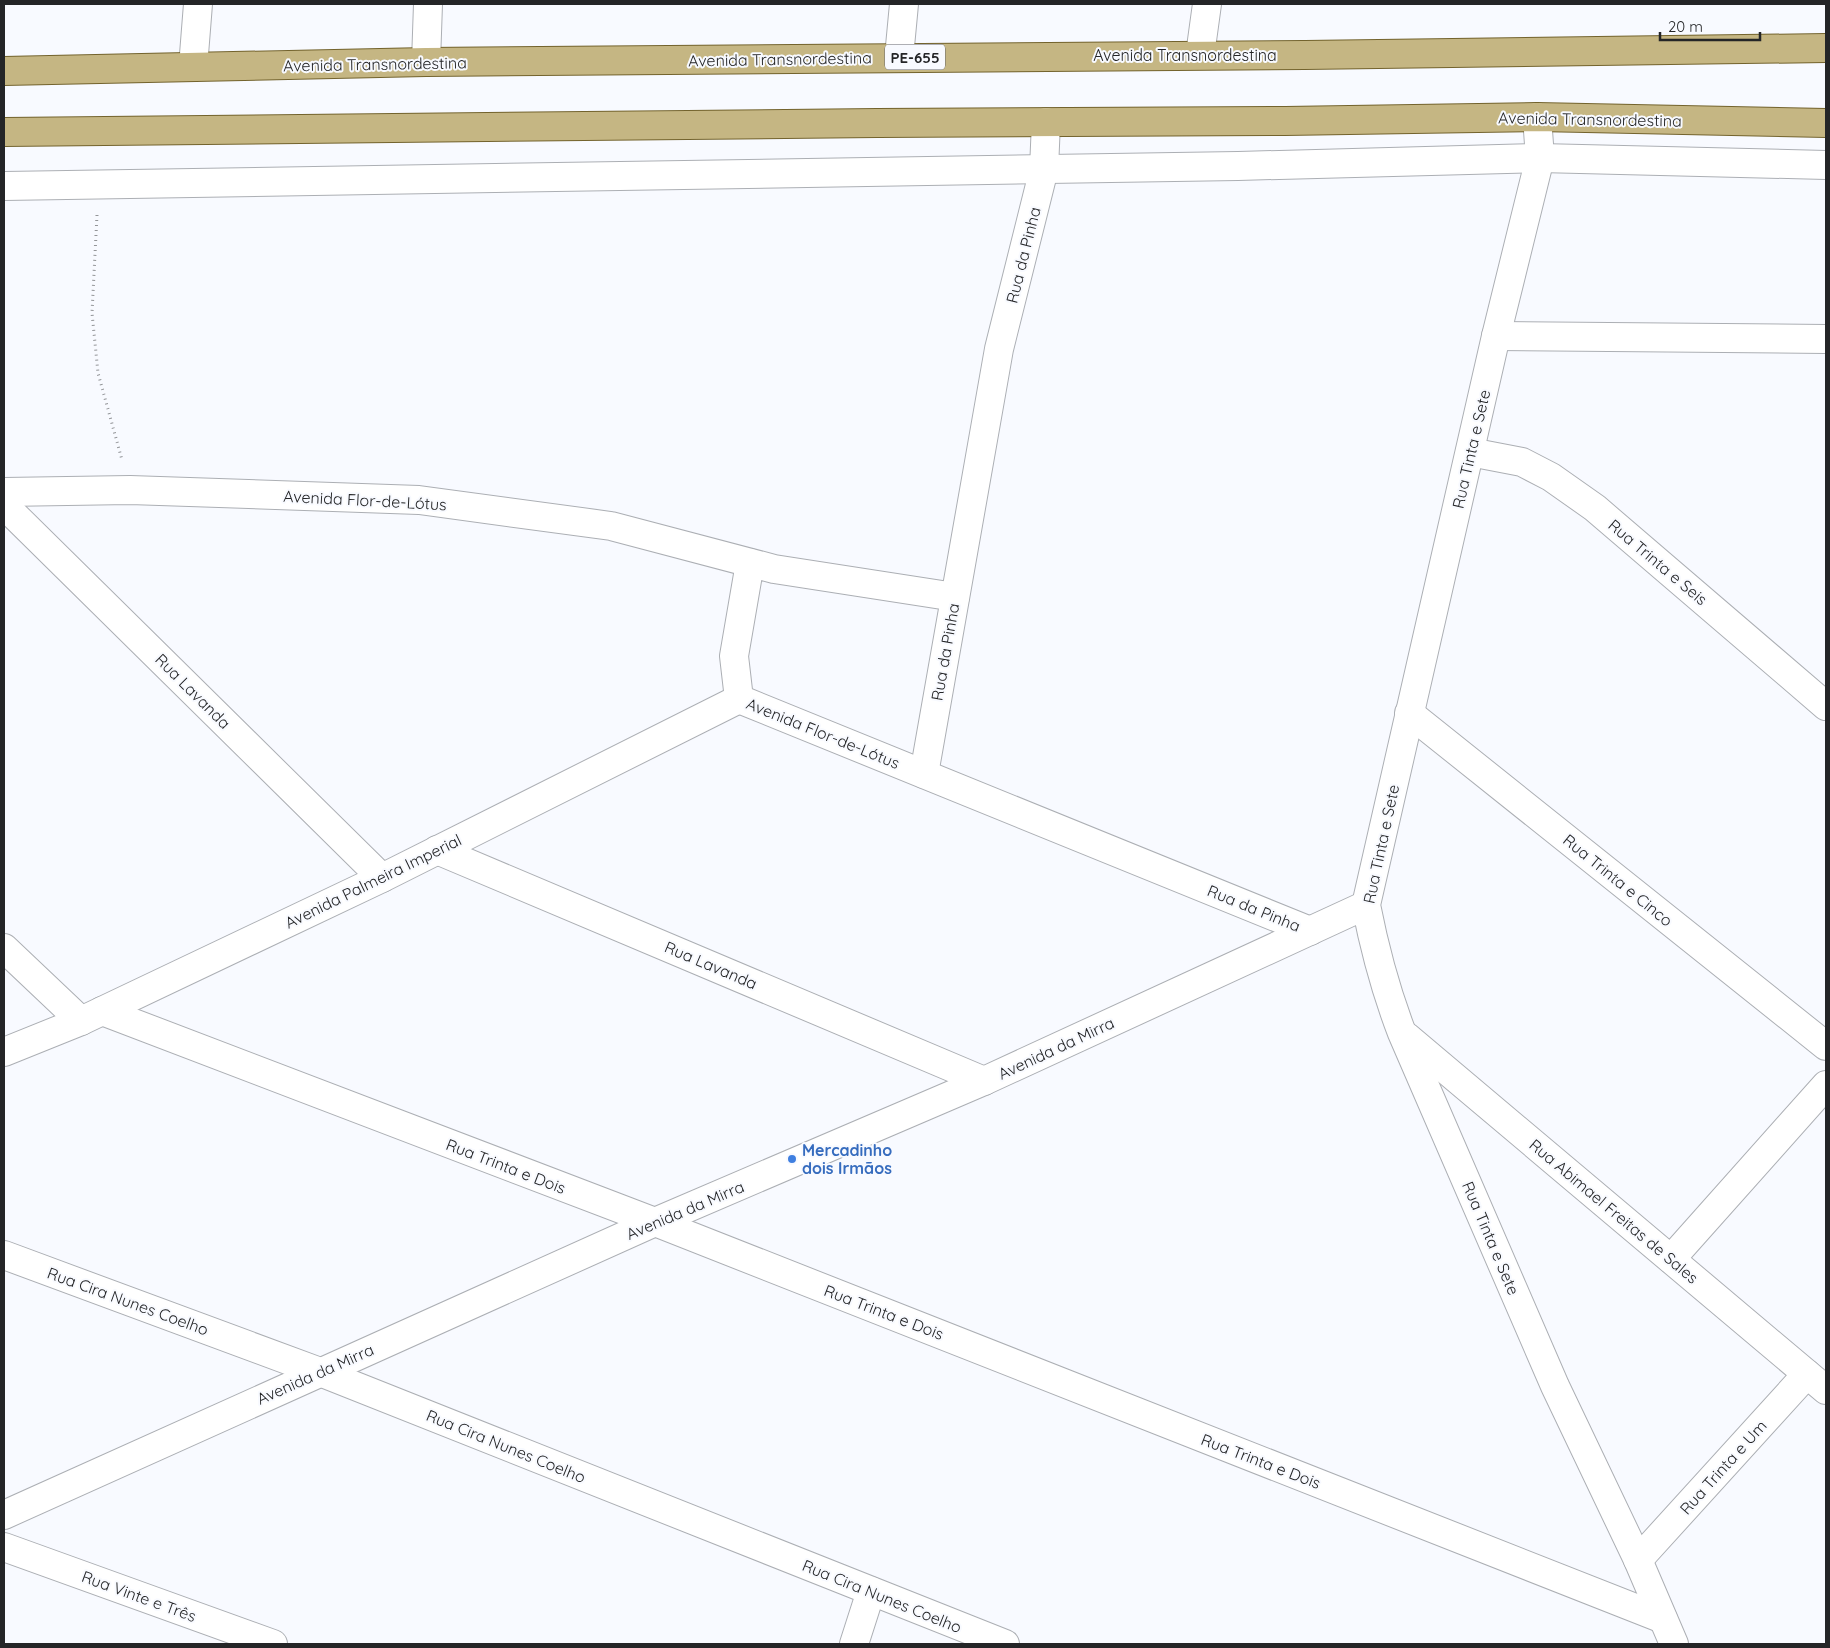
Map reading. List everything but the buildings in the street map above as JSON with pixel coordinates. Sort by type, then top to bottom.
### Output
[{"type":"main road","name":"Avenida Transnordestina","points":[[4,71],[426,62],[1306,55],[1826,48]]},
{"type":"main road","name":"Avenida Transnordestina","points":[[4,132],[1285,121],[1537,117],[1826,123]]},
{"type":"street","points":[[193,67],[198,4]]},
{"type":"street","points":[[426,62],[428,4]]},
{"type":"street","points":[[899,57],[904,4]]},
{"type":"street","points":[[1200,55],[1207,4]]},
{"type":"street","name":"Rua Tinta e Sete","points":[[1537,117],[1540,158],[1496,336],[1366,905],[1376,955],[1388,996],[1402,1033],[1555,1386],[1638,1560],[1674,1644]]},
{"type":"street","name":"Rua da Pinha","points":[[1046,122],[1044,169],[999,349],[924,774],[1310,931]]},
{"type":"street","points":[[4,186],[1044,169],[1540,158],[1826,165]]},
{"type":"street","points":[[1496,336],[1820,345]]},
{"type":"street","name":"Rua Trinta e Seis","points":[[1470,452],[1522,462],[1558,482],[1595,508],[1826,706]]},
{"type":"street","name":"Avenida Flor-de-Lótus","points":[[4,492],[130,490],[418,500],[611,526],[774,569],[955,597]]},
{"type":"street","name":"Rua Lavanda","points":[[4,505],[382,878]]},
{"type":"street","name":"Avenida Flor-de-Lótus","points":[[750,563],[734,656],[739,699],[924,774]]},
{"type":"street","name":"Avenida Palmeira Imperial","points":[[4,1052],[92,1016],[382,878],[739,699]]},
{"type":"street","name":"Rua Trinta e Cinco","points":[[1410,713],[1826,1046]]},
{"type":"street","name":"Rua Lavanda","points":[[437,850],[984,1081]]},
{"type":"street","name":"Avenida da Mirra","points":[[4,1515],[655,1222],[984,1081],[1366,905]]},
{"type":"street","points":[[4,948],[92,1016]]},
{"type":"street","name":"Rua Trinta e Dois","points":[[92,1016],[655,1222],[1663,1619]]},
{"type":"street","name":"Rua Abimael Freitas de Sales","points":[[1402,1033],[1817,1382]]},
{"type":"street","points":[[1671,1259],[1826,1084]]},
{"type":"street","name":"Rua Cira Nunes Coelho","points":[[4,1255],[320,1372],[1005,1644]]},
{"type":"street","name":"Rua Trinta e Um","points":[[1638,1560],[1817,1382]]},
{"type":"street","name":"Rua Vinte e Três","points":[[4,1547],[274,1644]]},
{"type":"street","points":[[854,1644],[871,1592]]},
{"type":"path","points":[[99,185],[92,313],[98,373],[130,490]]},
{"type":"place","name":"Mercadinho dois Irmãos","points":[[792,1159]]}]
